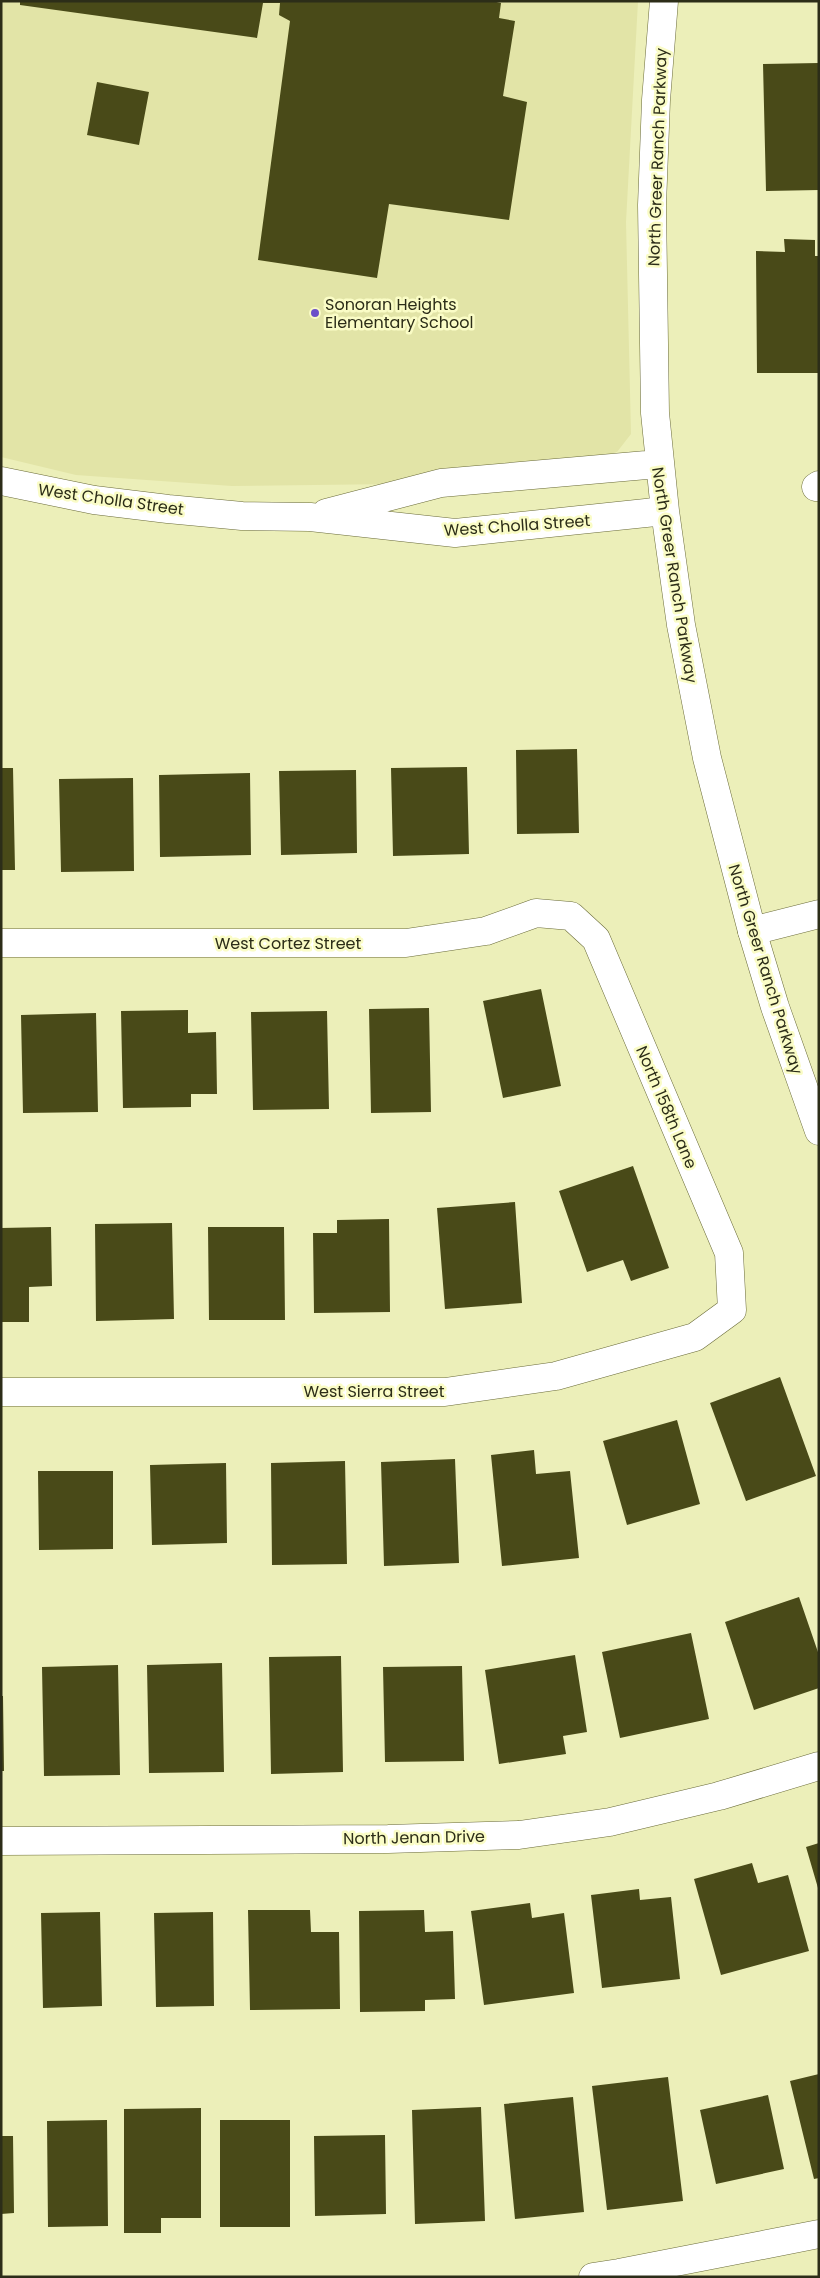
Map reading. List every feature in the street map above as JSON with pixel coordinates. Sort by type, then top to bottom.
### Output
[{"type":"street","name":"North Greer Ranch Parkway","points":[[664,1],[656,100],[652,206],[654,413],[664,511],[694,697],[707,758],[774,1007],[819,1131]]},
{"type":"street","name":"West Cholla Street","points":[[310,517],[441,484],[658,464]]},
{"type":"street","name":"West Cholla Street","points":[[1,481],[113,502],[242,516],[310,517],[456,533],[664,511]]},
{"type":"street","name":"West Cortez Street","points":[[1,943],[406,943],[486,931],[536,913],[571,916]]},
{"type":"street","points":[[752,931],[819,914]]},
{"type":"street","name":"North 158th Lane","points":[[571,916],[596,939],[729,1253],[732,1310]]},
{"type":"street","name":"West Sierra Street","points":[[1,1392],[446,1392],[556,1376],[695,1337],[732,1310]]},
{"type":"street","name":"North Jenan Drive","points":[[1,1841],[378,1839],[519,1835],[610,1822],[719,1796],[819,1766]]},
{"type":"street","points":[[593,2277],[620,2274],[819,2234]]},
{"type":"shaded area","name":"Sonoran Heights Elementary School","points":[[1,1],[638,1],[626,222],[631,434],[617,452],[595,459],[394,484],[232,486],[76,475],[1,457]]},
{"type":"building","points":[[20,1],[492,1],[501,3],[499,18],[515,21],[503,96],[527,102],[509,220],[389,204],[377,278],[258,260],[290,21],[279,15],[280,3],[263,3],[257,38],[20,5]]},
{"type":"building","points":[[819,63],[819,190],[766,191],[763,64]]},
{"type":"building","points":[[97,82],[149,92],[139,145],[87,135]]},
{"type":"building","points":[[784,239],[815,240],[815,256],[819,256],[819,373],[757,373],[756,251],[785,252]]},
{"type":"building","points":[[577,749],[579,833],[517,834],[516,750]]},
{"type":"building","points":[[467,767],[469,854],[393,856],[391,768]]},
{"type":"building","points":[[1,768],[13,768],[15,870],[1,870]]},
{"type":"building","points":[[356,770],[357,853],[281,855],[279,771]]},
{"type":"building","points":[[250,773],[251,855],[160,857],[159,775]]},
{"type":"building","points":[[133,778],[134,871],[61,872],[59,779]]},
{"type":"building","points":[[541,989],[561,1086],[503,1098],[483,1001]]},
{"type":"building","points":[[429,1008],[431,1112],[371,1113],[369,1009]]},
{"type":"building","points":[[188,1010],[188,1033],[216,1032],[217,1094],[191,1094],[191,1107],[123,1108],[121,1011]]},
{"type":"building","points":[[327,1011],[329,1109],[253,1110],[251,1012]]},
{"type":"building","points":[[96,1013],[98,1112],[23,1113],[21,1015]]},
{"type":"building","points":[[633,1166],[669,1268],[631,1281],[623,1260],[587,1272],[559,1191]]},
{"type":"building","points":[[515,1202],[522,1303],[445,1309],[437,1208]]},
{"type":"building","points":[[389,1219],[390,1312],[314,1313],[313,1233],[337,1233],[337,1220]]},
{"type":"building","points":[[172,1223],[174,1319],[96,1321],[95,1224]]},
{"type":"building","points":[[51,1227],[52,1286],[29,1287],[29,1322],[1,1322],[1,1228]]},
{"type":"building","points":[[208,1227],[284,1227],[285,1320],[209,1320]]},
{"type":"building","points":[[780,1377],[816,1476],[746,1501],[710,1403]]},
{"type":"building","points":[[677,1420],[700,1504],[627,1525],[603,1441]]},
{"type":"building","points":[[534,1450],[536,1474],[570,1471],[579,1558],[502,1566],[491,1455]]},
{"type":"building","points":[[455,1459],[459,1563],[384,1566],[381,1462]]},
{"type":"building","points":[[345,1461],[347,1564],[272,1565],[271,1463]]},
{"type":"building","points":[[226,1463],[227,1543],[152,1545],[150,1465]]},
{"type":"building","points":[[38,1471],[113,1471],[113,1549],[39,1550]]},
{"type":"building","points":[[799,1597],[819,1655],[819,1688],[754,1710],[725,1622]]},
{"type":"building","points":[[691,1633],[709,1719],[620,1738],[602,1652]]},
{"type":"building","points":[[575,1655],[587,1732],[563,1736],[566,1754],[499,1764],[485,1670]]},
{"type":"building","points":[[341,1656],[343,1772],[271,1774],[269,1657]]},
{"type":"building","points":[[222,1663],[224,1772],[149,1773],[147,1665]]},
{"type":"building","points":[[118,1665],[120,1775],[44,1776],[42,1667]]},
{"type":"building","points":[[462,1666],[464,1761],[385,1762],[383,1667]]},
{"type":"building","points":[[1,1696],[3,1696],[4,1771],[1,1771]]},
{"type":"building","points":[[819,1843],[819,1888],[818,1888],[806,1847]]},
{"type":"building","points":[[752,1863],[758,1883],[788,1875],[809,1951],[721,1975],[694,1879]]},
{"type":"building","points":[[639,1889],[640,1900],[671,1897],[680,1979],[602,1988],[591,1895]]},
{"type":"building","points":[[530,1903],[532,1918],[564,1913],[574,1993],[484,2005],[471,1911]]},
{"type":"building","points":[[248,1910],[310,1910],[311,1932],[339,1932],[340,2009],[250,2010]]},
{"type":"building","points":[[424,1910],[425,1932],[453,1931],[455,1999],[425,2000],[425,2011],[360,2012],[359,1911]]},
{"type":"building","points":[[100,1912],[102,2006],[43,2008],[41,1913]]},
{"type":"building","points":[[213,1912],[214,2006],[156,2007],[154,1913]]},
{"type":"building","points":[[819,2074],[819,2178],[814,2179],[790,2081]]},
{"type":"building","points":[[668,2077],[683,2201],[607,2210],[592,2086]]},
{"type":"building","points":[[768,2095],[784,2169],[716,2184],[700,2110]]},
{"type":"building","points":[[573,2097],[584,2212],[515,2219],[504,2104]]},
{"type":"building","points":[[481,2107],[485,2221],[415,2224],[412,2110]]},
{"type":"building","points":[[201,2108],[201,2218],[161,2218],[161,2233],[124,2233],[124,2109]]},
{"type":"building","points":[[107,2120],[108,2226],[48,2227],[47,2121]]},
{"type":"building","points":[[220,2120],[290,2120],[290,2227],[220,2227]]},
{"type":"building","points":[[385,2135],[386,2214],[315,2216],[314,2136]]},
{"type":"building","points":[[1,2136],[13,2136],[14,2213],[1,2214]]},
{"type":"place","name":"Sonoran Heights Elementary School","points":[[315,313]]}]
